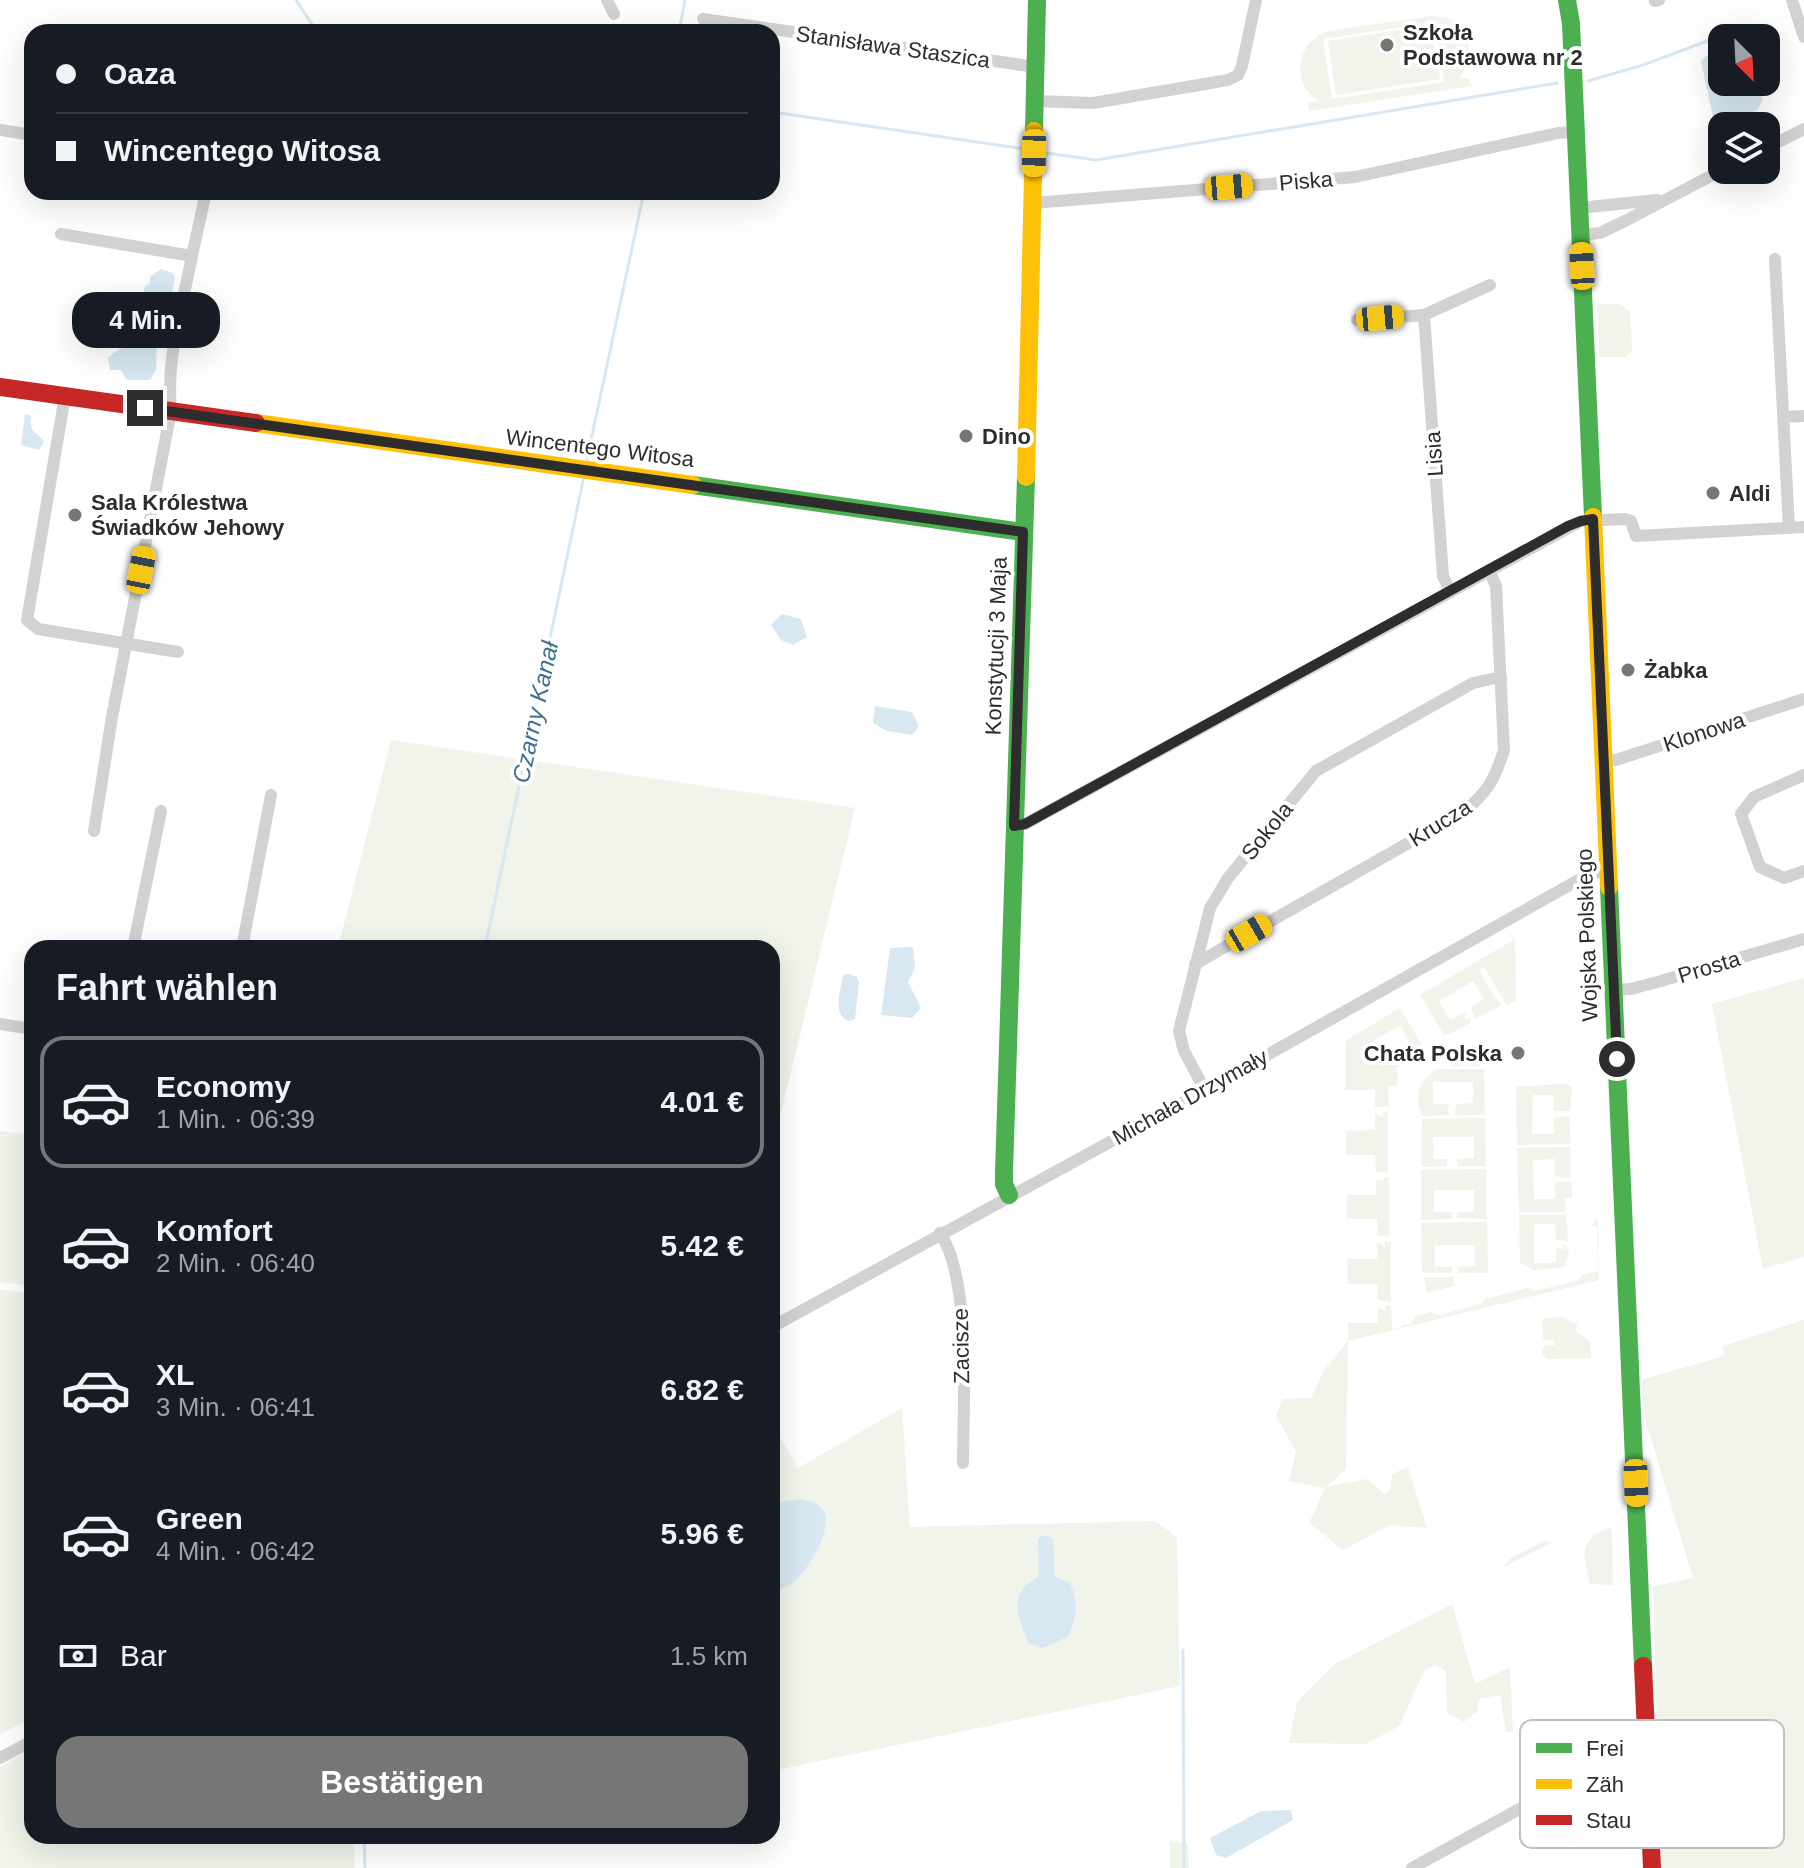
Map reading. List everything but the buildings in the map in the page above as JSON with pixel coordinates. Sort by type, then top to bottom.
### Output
[{"type":"street","points":[[607,0],[614,14]]},
{"type":"street","name":"Konstytucji 3 Maja","points":[[1009,1195],[1004,1184],[1004,1173],[1037,0]]},
{"type":"street","points":[[1035,101],[1093,103],[1228,80],[1238,75],[1242,66],[1256,0]]},
{"type":"street","name":"Wojska Polskiego","points":[[1567,0],[1576,132],[1646,1720]]},
{"type":"street","points":[[1792,0],[1802,19],[1804,37]]},
{"type":"street","name":"Stanisława Staszica","points":[[703,19],[736,24]]},
{"type":"street","name":"Stanisława Staszica","points":[[780,31],[1036,67]]},
{"type":"street","points":[[1780,141],[1804,129]]},
{"type":"street","points":[[0,130],[24,134]]},
{"type":"street","name":"Piska","points":[[1033,203],[1355,177],[1558,133],[1576,132]]},
{"type":"street","points":[[1580,235],[1600,233],[1708,177]]},
{"type":"street","points":[[1579,208],[1664,199]]},
{"type":"street","points":[[94,831],[171,411],[169,389],[175,339],[204,200]]},
{"type":"street","points":[[61,234],[192,256]]},
{"type":"street","points":[[1775,259],[1789,528]]},
{"type":"street","points":[[1357,320],[1424,315],[1490,285]]},
{"type":"street","name":"Lisia","points":[[1424,315],[1443,576],[1450,591]]},
{"type":"street","name":"Wincentego Witosa","points":[[0,387],[1023,532]]},
{"type":"street","points":[[65,396],[27,620],[38,629],[178,652]]},
{"type":"street","points":[[1784,417],[1804,416]]},
{"type":"street","points":[[1788,481],[1804,480]]},
{"type":"street","points":[[1014,826],[1025,824],[1581,521],[1625,519],[1631,521],[1636,536],[1804,527]]},
{"type":"street","name":"Krucza","points":[[1195,964],[1465,811],[1487,792],[1504,750],[1496,586],[1489,570]]},
{"type":"street","name":"Sokola","points":[[1205,1090],[1184,1051],[1179,1031],[1210,908],[1228,878],[1316,771],[1473,683],[1501,677]]},
{"type":"street","name":"Klonowa","points":[[1604,760],[1616,760],[1804,699]]},
{"type":"street","points":[[1804,775],[1754,797],[1741,814],[1760,867],[1784,878],[1804,871]]},
{"type":"street","points":[[244,940],[271,795]]},
{"type":"street","points":[[135,940],[161,811]]},
{"type":"street","name":"Michała Drzymały","points":[[780,1323],[1205,1090],[1591,873],[1609,871]]},
{"type":"street","name":"Prosta","points":[[1614,990],[1646,985],[1804,939]]},
{"type":"street","points":[[0,1024],[24,1028]]},
{"type":"street","name":"Zacisze","points":[[940,1233],[949,1246],[962,1304],[963,1463]]},
{"type":"street","points":[[0,1758],[24,1745]]},
{"type":"street","points":[[1412,1868],[1520,1809]]},
{"type":"street","name":"Wojska Polskiego","points":[[1651,1848],[1652,1868]]},
{"type":"shaded area","points":[[1433,16],[1450,19],[1459,25],[1467,39],[1467,65],[1459,79],[1469,78],[1471,86],[1309,111],[1308,103],[1319,101],[1303,84],[1301,63],[1310,43],[1329,31]],"holes":[[[1434,22],[1444,82],[1332,99],[1323,39]]]},
{"type":"shaded area","points":[[1431,25],[1440,79],[1336,95],[1328,41]]},
{"type":"shaded area","points":[[1708,55],[1708,94],[1701,61]]},
{"type":"shaded area","points":[[1708,96],[1762,96],[1763,100],[1757,110],[1752,112],[1712,112]]},
{"type":"shaded area","points":[[161,269],[173,273],[175,278],[166,325],[157,340],[156,370],[150,380],[127,380],[121,370],[110,370],[108,358],[148,334],[145,311],[156,305],[154,300],[146,303],[142,299],[150,277]]},
{"type":"shaded area","points":[[1597,304],[1619,304],[1630,311],[1632,350],[1626,357],[1599,357]]},
{"type":"shaded area","points":[[25,414],[31,416],[32,429],[44,442],[39,450],[21,445]]},
{"type":"shaded area","points":[[782,614],[801,619],[807,637],[793,645],[781,640],[771,625]]},
{"type":"shaded area","points":[[875,706],[912,712],[919,726],[912,735],[887,731],[873,723]]},
{"type":"shaded area","points":[[391,740],[855,808],[780,1117],[780,940],[340,940]]},
{"type":"shaded area","points":[[1515,939],[1516,1001],[1507,1005],[1484,967],[1480,970],[1484,980],[1501,1005],[1475,1019],[1471,1008],[1484,999],[1473,981],[1439,1001],[1450,1020],[1465,1012],[1464,1017],[1466,1020],[1470,1018],[1471,1022],[1444,1035],[1420,995]]},
{"type":"shaded area","points":[[913,947],[915,968],[908,982],[921,1008],[912,1018],[881,1015],[890,948]]},
{"type":"shaded area","points":[[843,975],[857,977],[859,983],[855,1019],[848,1021],[840,1013],[839,1001]]},
{"type":"shaded area","points":[[1804,978],[1804,1257],[1763,1269],[1712,1004]]},
{"type":"shaded area","points":[[1400,1008],[1422,1045],[1401,1059],[1398,1052],[1411,1044],[1400,1025],[1366,1045],[1377,1064],[1391,1056],[1399,1065],[1395,1068],[1398,1073],[1397,1086],[1388,1087],[1389,1107],[1375,1107],[1375,1090],[1345,1090],[1345,1041]]},
{"type":"shaded area","points":[[1477,1051],[1481,1056],[1480,1066],[1450,1066]]},
{"type":"shaded area","points":[[1438,1069],[1484,1069],[1485,1115],[1455,1115],[1456,1104],[1473,1103],[1473,1082],[1433,1082],[1433,1104],[1450,1104],[1447,1112],[1451,1115],[1422,1116],[1418,1095],[1422,1083]]},
{"type":"shaded area","points":[[1567,1084],[1572,1088],[1570,1111],[1554,1111],[1554,1095],[1533,1095],[1532,1134],[1554,1134],[1554,1118],[1569,1116],[1571,1144],[1517,1145],[1516,1087]]},
{"type":"shaded area","points":[[1383,1112],[1388,1113],[1388,1173],[1376,1171],[1375,1155],[1346,1155],[1346,1131],[1375,1130],[1375,1114],[1383,1117]]},
{"type":"shaded area","points":[[1485,1118],[1486,1166],[1458,1166],[1457,1159],[1474,1158],[1474,1137],[1433,1137],[1434,1159],[1447,1159],[1447,1166],[1421,1167],[1422,1119]]},
{"type":"shaded area","points":[[0,1131],[24,1134],[24,1285],[0,1282]]},
{"type":"shaded area","points":[[1571,1147],[1570,1178],[1555,1176],[1555,1159],[1533,1160],[1534,1199],[1555,1199],[1555,1182],[1572,1182],[1572,1197],[1565,1198],[1565,1212],[1519,1212],[1517,1148]]},
{"type":"shaded area","points":[[1486,1169],[1487,1219],[1457,1218],[1457,1212],[1474,1212],[1474,1190],[1434,1190],[1434,1212],[1452,1212],[1452,1219],[1421,1220],[1421,1170]]},
{"type":"shaded area","points":[[1384,1177],[1389,1178],[1389,1237],[1377,1235],[1377,1219],[1347,1219],[1347,1195],[1376,1195],[1376,1179],[1383,1181]]},
{"type":"shaded area","points":[[1519,1215],[1566,1215],[1568,1241],[1556,1240],[1555,1224],[1534,1224],[1534,1263],[1556,1263],[1556,1246],[1563,1250],[1564,1245],[1569,1253],[1564,1267],[1534,1270],[1520,1263]]},
{"type":"shaded area","points":[[1598,1219],[1599,1280],[1348,1341],[1348,1323],[1378,1323],[1378,1307],[1385,1310],[1386,1305],[1391,1306],[1392,1329],[1411,1325],[1415,1316],[1431,1312],[1438,1315],[1528,1288],[1534,1291],[1577,1281],[1582,1275],[1598,1271],[1597,1227],[1591,1226]]},
{"type":"shaded area","points":[[1487,1222],[1488,1273],[1458,1273],[1458,1267],[1475,1266],[1475,1245],[1435,1245],[1435,1267],[1452,1267],[1452,1273],[1422,1273],[1421,1223]]},
{"type":"shaded area","points":[[1385,1241],[1391,1242],[1389,1302],[1378,1300],[1377,1284],[1348,1284],[1347,1259],[1377,1259],[1377,1243],[1384,1246]]},
{"type":"shaded area","points":[[1424,1277],[1454,1277],[1453,1286],[1427,1293]]},
{"type":"shaded area","points":[[0,1289],[24,1293],[24,1722],[0,1735]]},
{"type":"shaded area","points":[[1563,1317],[1577,1325],[1576,1331],[1591,1343],[1591,1358],[1547,1359],[1543,1355],[1542,1349],[1546,1345],[1555,1345],[1555,1341],[1543,1339],[1542,1322],[1546,1318]]},
{"type":"shaded area","points":[[1804,1320],[1804,1868],[1661,1868],[1660,1848],[1784,1848],[1784,1720],[1657,1720],[1653,1586],[1693,1578],[1645,1419],[1641,1380],[1724,1356],[1723,1346]]},
{"type":"shaded area","points":[[1348,1341],[1346,1469],[1326,1487],[1367,1479],[1385,1494],[1390,1490],[1392,1474],[1408,1467],[1427,1528],[1389,1525],[1343,1550],[1309,1523],[1325,1488],[1289,1481],[1296,1452],[1276,1416],[1282,1399],[1311,1398],[1324,1370]]},
{"type":"shaded area","points":[[902,1408],[910,1527],[1155,1521],[1177,1537],[1180,1686],[780,1769],[780,1437],[798,1468]]},
{"type":"shaded area","points":[[802,1499],[816,1504],[826,1518],[822,1539],[811,1561],[797,1580],[780,1589],[780,1502]]},
{"type":"shaded area","points":[[1609,1528],[1612,1531],[1613,1585],[1590,1584],[1585,1557],[1587,1543]]},
{"type":"shaded area","points":[[1042,1536],[1053,1539],[1055,1577],[1070,1583],[1076,1604],[1075,1617],[1067,1637],[1042,1648],[1028,1643],[1017,1605],[1022,1590],[1039,1576],[1038,1539]]},
{"type":"shaded area","points":[[1543,1541],[1552,1543],[1503,1567],[1511,1558]]},
{"type":"shaded area","points":[[1452,1604],[1475,1684],[1510,1667],[1513,1732],[1506,1732],[1500,1695],[1479,1699],[1477,1712],[1464,1722],[1447,1713],[1446,1671],[1435,1665],[1425,1670],[1399,1726],[1366,1744],[1289,1743],[1297,1702],[1335,1664]]},
{"type":"shaded area","points":[[24,1754],[24,1844],[354,1844],[355,1868],[0,1868],[0,1767]]},
{"type":"shaded area","points":[[1291,1810],[1293,1820],[1226,1858],[1216,1855],[1210,1838],[1261,1811]]},
{"type":"shaded area","points":[[1170,1840],[1188,1844],[1189,1868],[1170,1868]]},
{"type":"waterway","name":"Czarny Kanał","points":[[296,0],[312,24]]},
{"type":"waterway","points":[[680,24],[685,0]]},
{"type":"waterway","points":[[1588,81],[1708,41]]},
{"type":"waterway","points":[[1046,153],[1096,160],[1557,83]]},
{"type":"waterway","points":[[780,113],[1025,149]]},
{"type":"waterway","name":"Czarny Kanał","points":[[587,459],[642,200]]},
{"type":"waterway","name":"Czarny Kanał","points":[[487,940],[584,476]]},
{"type":"waterway","points":[[1183,1650],[1184,1868]]},
{"type":"waterway","name":"Czarny Kanał","points":[[364,1844],[365,1868]]},
{"type":"traffic: fast","points":[[1034,131],[1037,0]]},
{"type":"traffic: fast","points":[[1567,0],[1571,24],[1593,517]]},
{"type":"traffic: fast","points":[[1009,1195],[1004,1184],[1004,1173],[1026,477]]},
{"type":"traffic: fast","points":[[693,485],[1023,532]]},
{"type":"traffic: fast","points":[[1609,887],[1643,1666]]},
{"type":"traffic: slow","points":[[1026,477],[1034,131]]},
{"type":"traffic: slow","points":[[256,423],[693,485]]},
{"type":"traffic: slow","points":[[1593,517],[1609,887]]},
{"type":"traffic: jam","points":[[0,387],[256,423]]},
{"type":"traffic: jam","points":[[1643,1666],[1645,1720]]},
{"type":"traffic: jam","points":[[1651,1848],[1652,1868]]},
{"type":"place","name":"Szkoła Podstawowa nr 2","points":[[1387,45]]},
{"type":"place","name":"Dino","points":[[966,436]]},
{"type":"place","name":"Aldi","points":[[1713,493]]},
{"type":"place","name":"Sala Królestwa Świadków Jehowy","points":[[75,515]]},
{"type":"place","name":"Żabka","points":[[1628,670]]},
{"type":"place","name":"Chata Polska","points":[[1518,1053]]},
{"type":"route","points":[[145,408],[1023,532],[1014,826],[1025,824],[1568,526],[1593,519],[1617,1059]]}]
